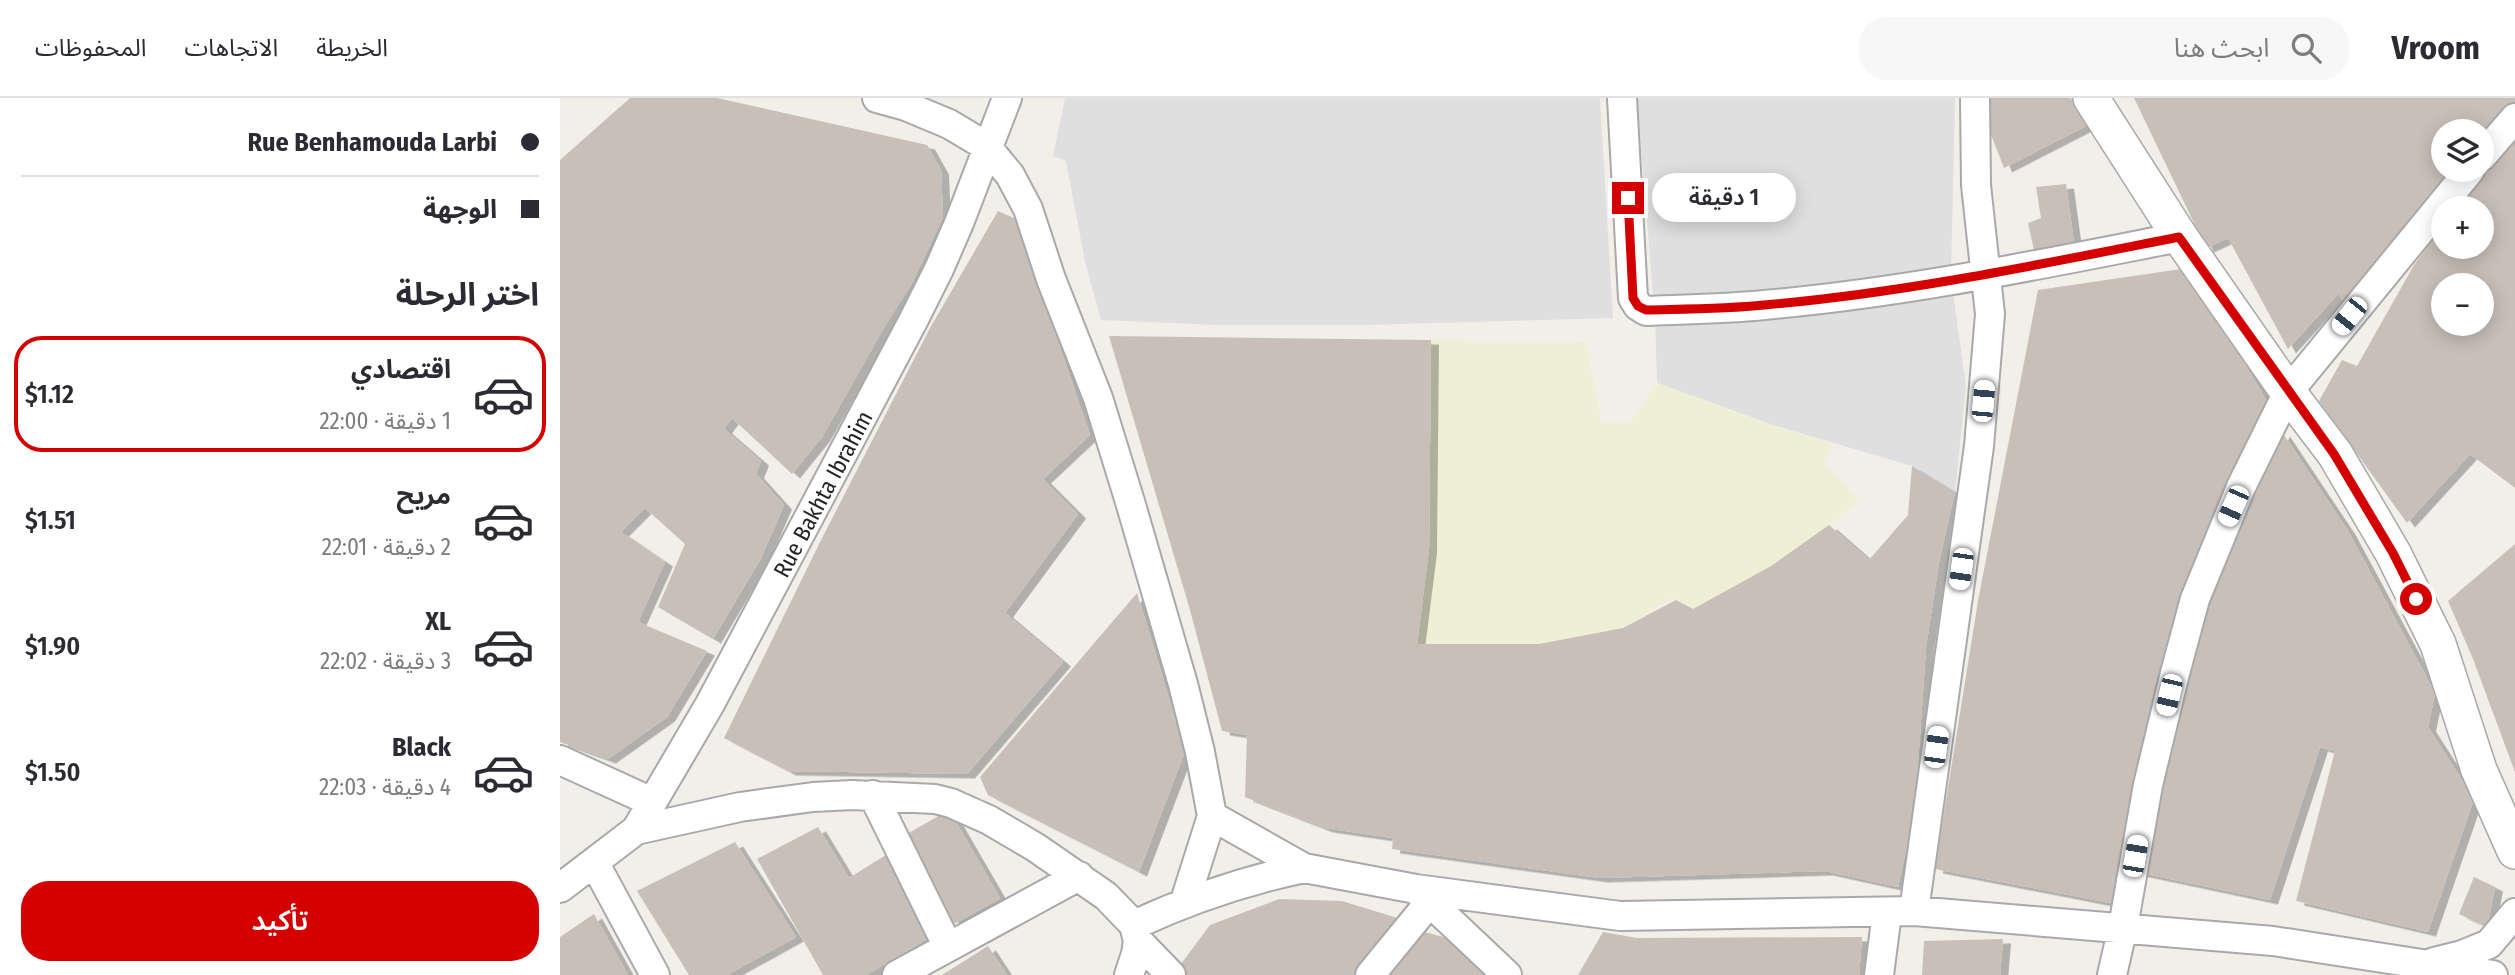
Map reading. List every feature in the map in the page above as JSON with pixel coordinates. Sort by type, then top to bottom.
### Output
[{"type":"street","points":[[877,98],[906,106],[949,124],[986,146],[1010,175],[1028,209],[1051,279],[1098,398],[1183,684],[1200,751],[1212,816],[1185,901]]},
{"type":"street","name":"Rue Bakhta Ibrahim","points":[[636,830],[710,704],[907,333],[944,258],[1007,98]]},
{"type":"street","points":[[1622,98],[1633,298],[1638,306],[1646,310],[1762,305],[1850,295],[1987,274],[2179,237]]},
{"type":"street","points":[[1879,975],[1900,912],[1979,446],[1990,313],[1976,185],[1975,98]]},
{"type":"street","points":[[2091,98],[2179,237],[2334,454],[2393,553],[2438,644],[2479,771],[2515,851]]},
{"type":"street","points":[[2494,142],[2515,118]]},
{"type":"street","points":[[2112,975],[2148,785],[2195,599],[2241,487],[2288,392],[2460,182]]},
{"type":"street","points":[[560,760],[652,802]]},
{"type":"street","points":[[873,795],[948,947]]},
{"type":"street","points":[[560,888],[636,830],[740,807],[813,797],[906,796],[951,803],[1000,827],[1079,876],[1106,896],[1171,975]]},
{"type":"street","points":[[1212,816],[1304,868],[1423,896],[1620,916],[1900,912],[2123,927],[2273,941],[2493,975]]},
{"type":"street","points":[[594,862],[655,975]]},
{"type":"street","points":[[1136,933],[1185,901],[1246,881],[1304,868]]},
{"type":"street","points":[[897,975],[1079,876]]},
{"type":"street","points":[[1370,975],[1423,896]]},
{"type":"street","points":[[1423,896],[1507,975]]},
{"type":"street","points":[[2427,963],[2462,955],[2489,944],[2515,913]]},
{"type":"street","points":[[1129,975],[1136,954],[1136,933]]},
{"type":"shaded area","points":[[1065,98],[1600,98],[1613,318],[1363,325],[1218,325],[1101,320],[1085,262],[1066,161],[1053,156]]},
{"type":"shaded area","points":[[1637,98],[1955,98],[1951,278],[1966,386],[1955,492],[1912,466],[1776,426],[1657,383],[1655,318]]},
{"type":"green space","points":[[1431,340],[1586,342],[1602,422],[1632,421],[1657,383],[1783,429],[1832,443],[1824,463],[1859,500],[1771,566],[1693,609],[1671,598],[1623,628],[1539,644],[1417,644],[1429,549]]},
{"type":"building","points":[[630,98],[717,98],[927,145],[941,170],[943,217],[912,283],[822,437],[792,474],[732,418],[724,429],[761,461],[756,474],[784,505],[761,558],[713,639],[658,607],[685,544],[645,508],[621,532],[665,562],[638,622],[707,651],[667,717],[608,759],[560,742],[560,160]]},
{"type":"building","points":[[1991,98],[2071,98],[2086,126],[2004,168],[1990,132]]},
{"type":"building","points":[[2134,98],[2515,98],[2515,102],[2494,128],[2494,119],[2431,119],[2431,182],[2449,182],[2437,196],[2431,196],[2431,203],[2344,305],[2339,293],[2288,349],[2228,238],[2206,248]]},
{"type":"building","points":[[2515,129],[2515,488],[2470,454],[2407,523],[2319,401],[2342,360],[2357,366],[2414,265],[2431,242],[2431,259],[2494,259],[2494,196],[2458,196],[2470,182],[2494,182],[2494,154]]},
{"type":"building","points":[[2066,184],[2074,243],[2034,250],[2028,223],[2041,218],[2036,187]]},
{"type":"building","points":[[998,211],[1016,219],[1090,435],[1043,479],[1078,514],[1005,613],[1063,662],[967,774],[788,771],[724,738],[821,540],[930,328]]},
{"type":"building","points":[[2188,268],[2269,405],[2201,541],[2140,766],[2115,904],[1935,869],[1978,601],[2038,290]]},
{"type":"building","points":[[1109,336],[1431,340],[1429,549],[1417,644],[1539,644],[1623,628],[1676,600],[1693,609],[1771,566],[1829,525],[1869,560],[1908,515],[1912,466],[1955,492],[1939,562],[1926,647],[1915,808],[1898,887],[1825,871],[1600,878],[1392,849],[1393,838],[1325,828],[1245,797],[1247,735],[1222,731],[1190,610]]},
{"type":"building","points":[[2282,432],[2348,531],[2435,693],[2428,727],[2474,799],[2428,932],[2296,901],[2335,751],[2320,747],[2270,900],[2137,872],[2197,618]]},
{"type":"building","points":[[2515,544],[2515,772],[2473,659],[2448,601]]},
{"type":"building","points":[[1137,593],[1185,751],[1139,872],[988,795],[980,777]]},
{"type":"building","points":[[949,810],[1000,898],[954,924],[900,838]]},
{"type":"building","points":[[818,827],[849,878],[889,853],[932,936],[866,975],[823,975],[757,859]]},
{"type":"building","points":[[735,842],[796,937],[727,975],[689,975],[637,891]]},
{"type":"building","points":[[2474,877],[2495,887],[2487,927],[2459,914]]},
{"type":"building","points":[[1279,899],[1342,901],[1404,920],[1361,975],[1185,975],[1178,968],[1210,925]]},
{"type":"building","points":[[594,914],[628,975],[560,975],[560,937]]},
{"type":"building","points":[[1417,930],[1447,938],[1489,975],[1379,975]]},
{"type":"building","points":[[1603,932],[1637,938],[1862,937],[1859,975],[1578,975]]},
{"type":"building","points":[[2003,939],[2000,975],[1922,975],[1924,941]]},
{"type":"building","points":[[988,946],[1007,975],[942,975]]},
{"type":"route","points":[[1628,198],[1633,298],[1638,306],[1646,310],[1762,305],[1838,297],[1987,274],[2179,237],[2334,454],[2393,553],[2416,599]]}]
